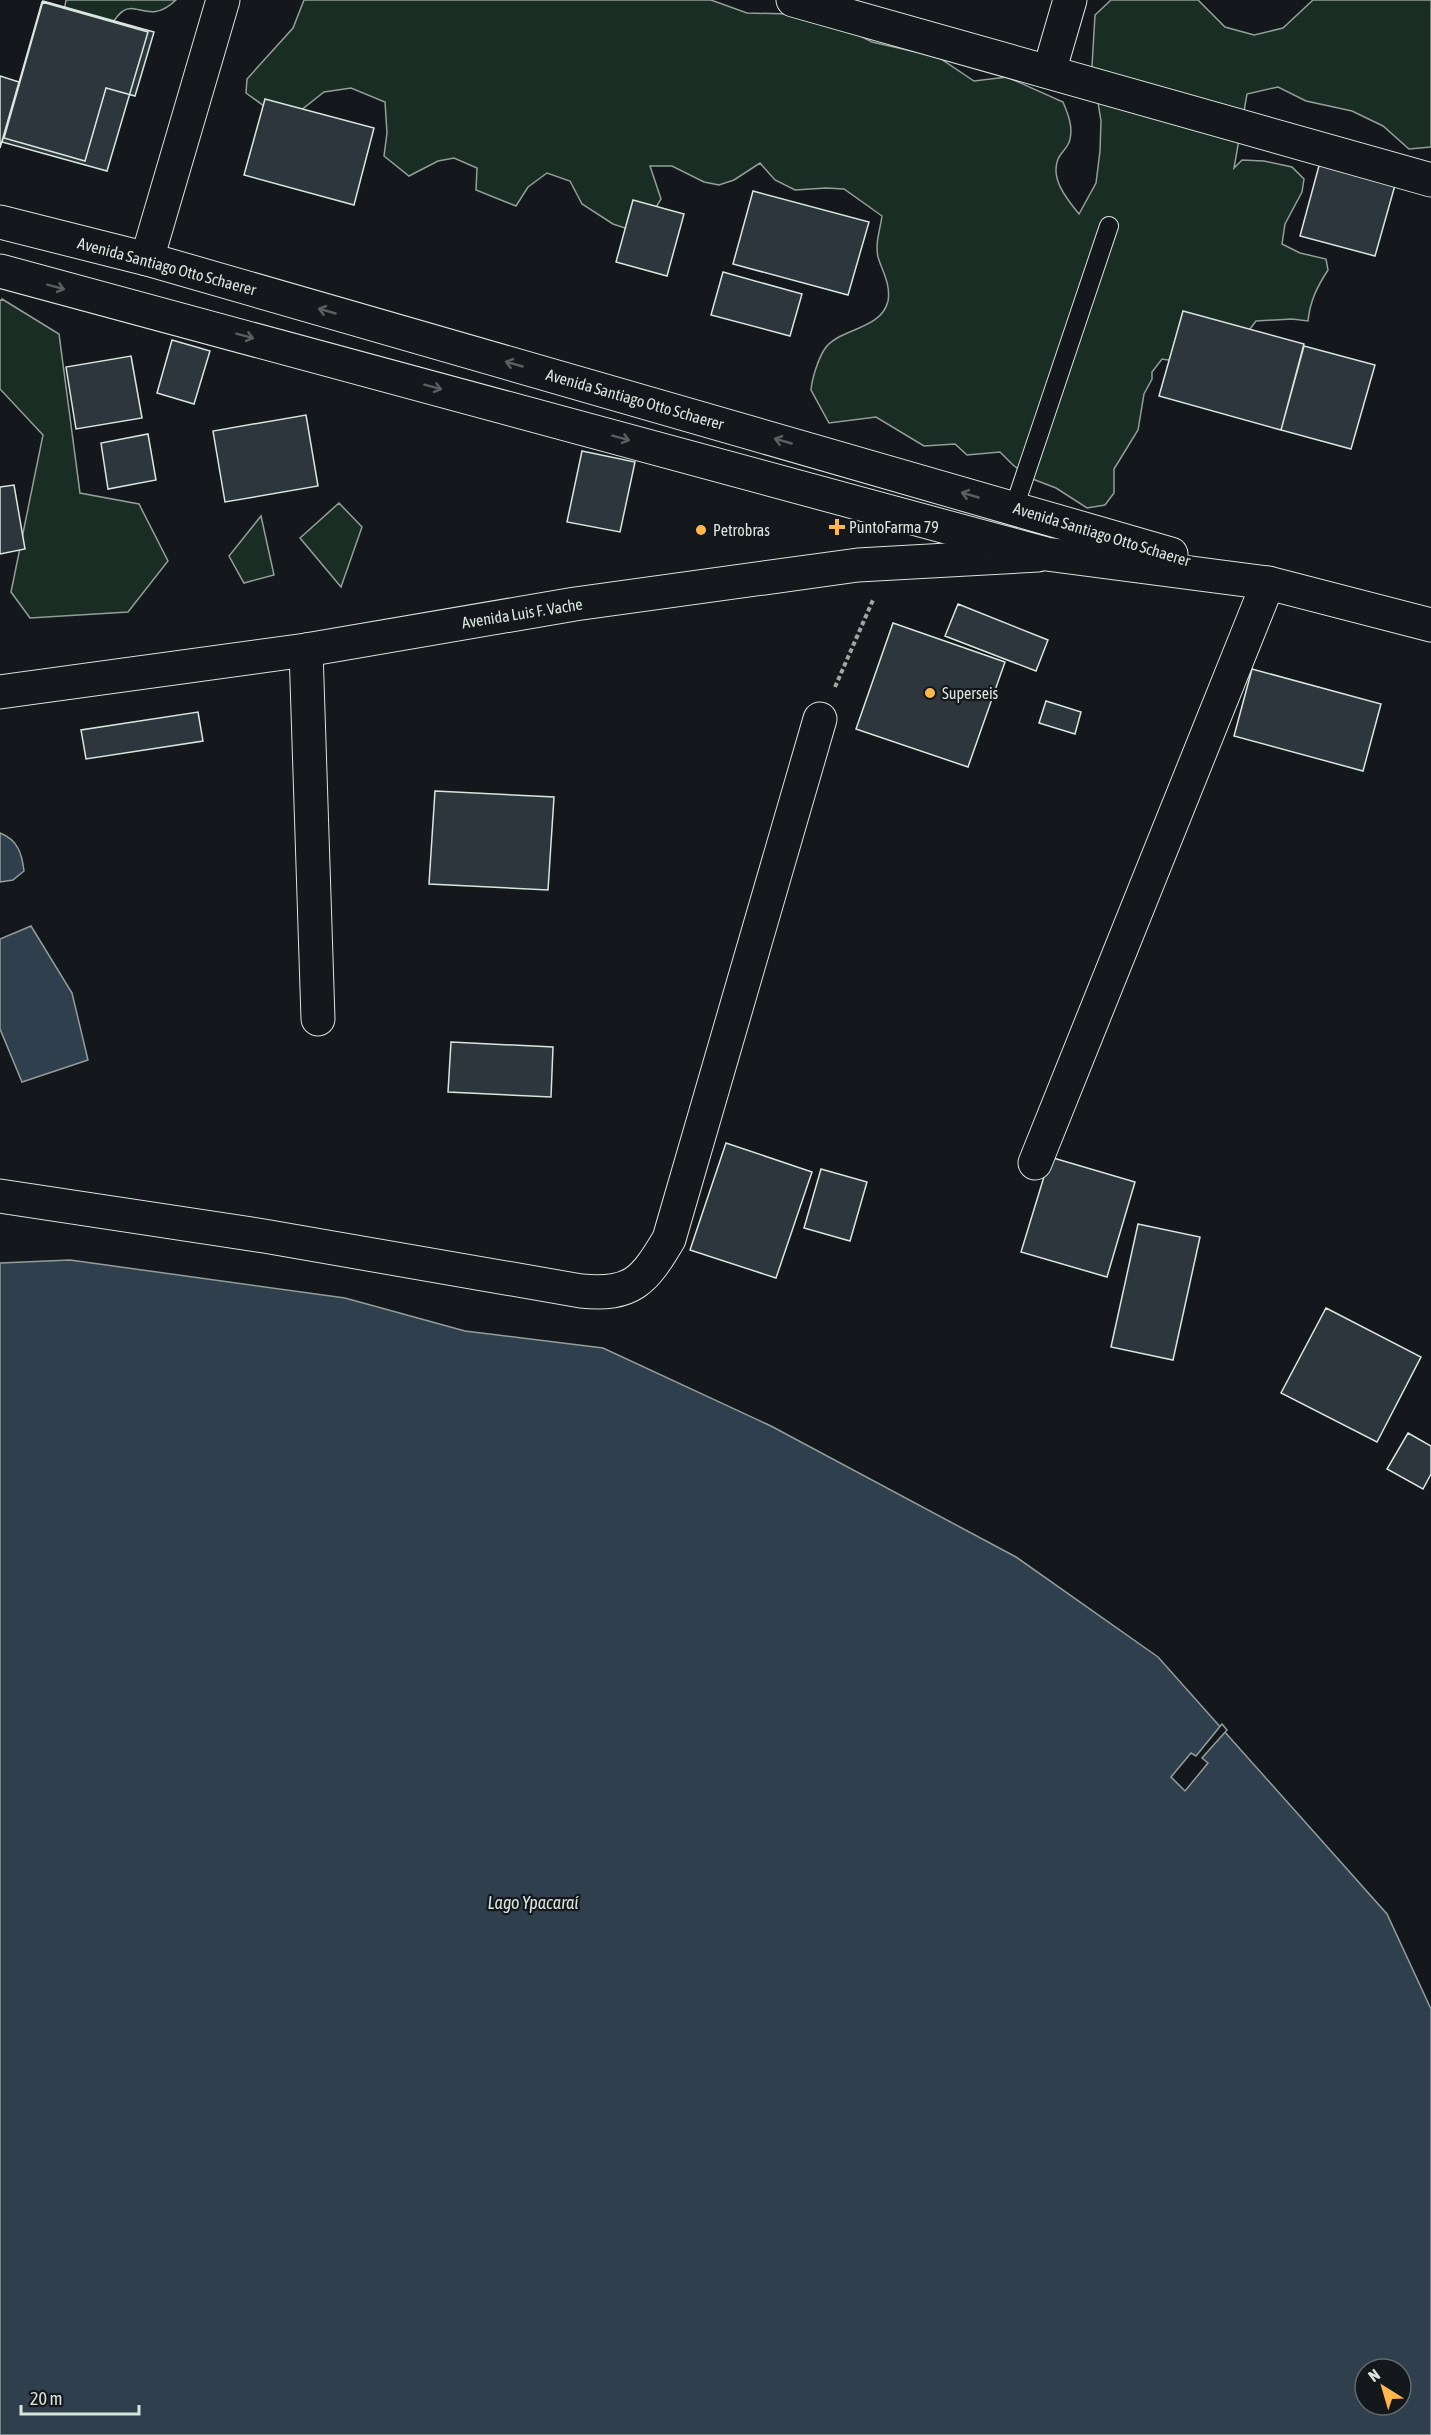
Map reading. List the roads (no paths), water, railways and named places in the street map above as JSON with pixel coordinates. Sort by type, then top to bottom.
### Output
[{"type":"street","points":[[147,259],[224,0]]},
{"type":"street","points":[[793,0],[1431,180]]},
{"type":"street","points":[[1049,72],[1070,0]]},
{"type":"street","name":"Avenida Santiago Otto Schaerer","points":[[0,222],[147,259],[1014,507],[1268,583]]},
{"type":"street","points":[[0,271],[1046,554],[1268,583],[1431,625]]},
{"type":"street","name":"Avenida Luis F. Vache","points":[[0,692],[306,650],[575,604],[858,565],[1046,554]]},
{"type":"street","points":[[1035,1163],[1268,583]]},
{"type":"street","points":[[306,650],[318,1019]]},
{"type":"street","points":[[0,1196],[264,1236],[580,1291],[605,1293],[630,1286],[652,1267],[669,1239],[820,719]]},
{"type":"lane","points":[[1014,507],[1109,226]]},
{"type":"water","points":[[0,833],[18,848],[24,871],[13,880],[0,882]]},
{"type":"water","points":[[31,926],[72,993],[88,1060],[22,1082],[0,1029],[0,939]]},
{"type":"water","name":"Lago Ypacaraí","points":[[70,1260],[345,1298],[465,1331],[603,1348],[771,1426],[1016,1557],[1158,1657],[1387,1914],[1431,2009],[1431,2435],[0,2435],[0,1263]]},
{"type":"place","name":"PuntoFarma 79","points":[[837,527]]},
{"type":"place","name":"Petrobras","points":[[701,530]]},
{"type":"place","name":"Superseis","points":[[930,693]]}]
